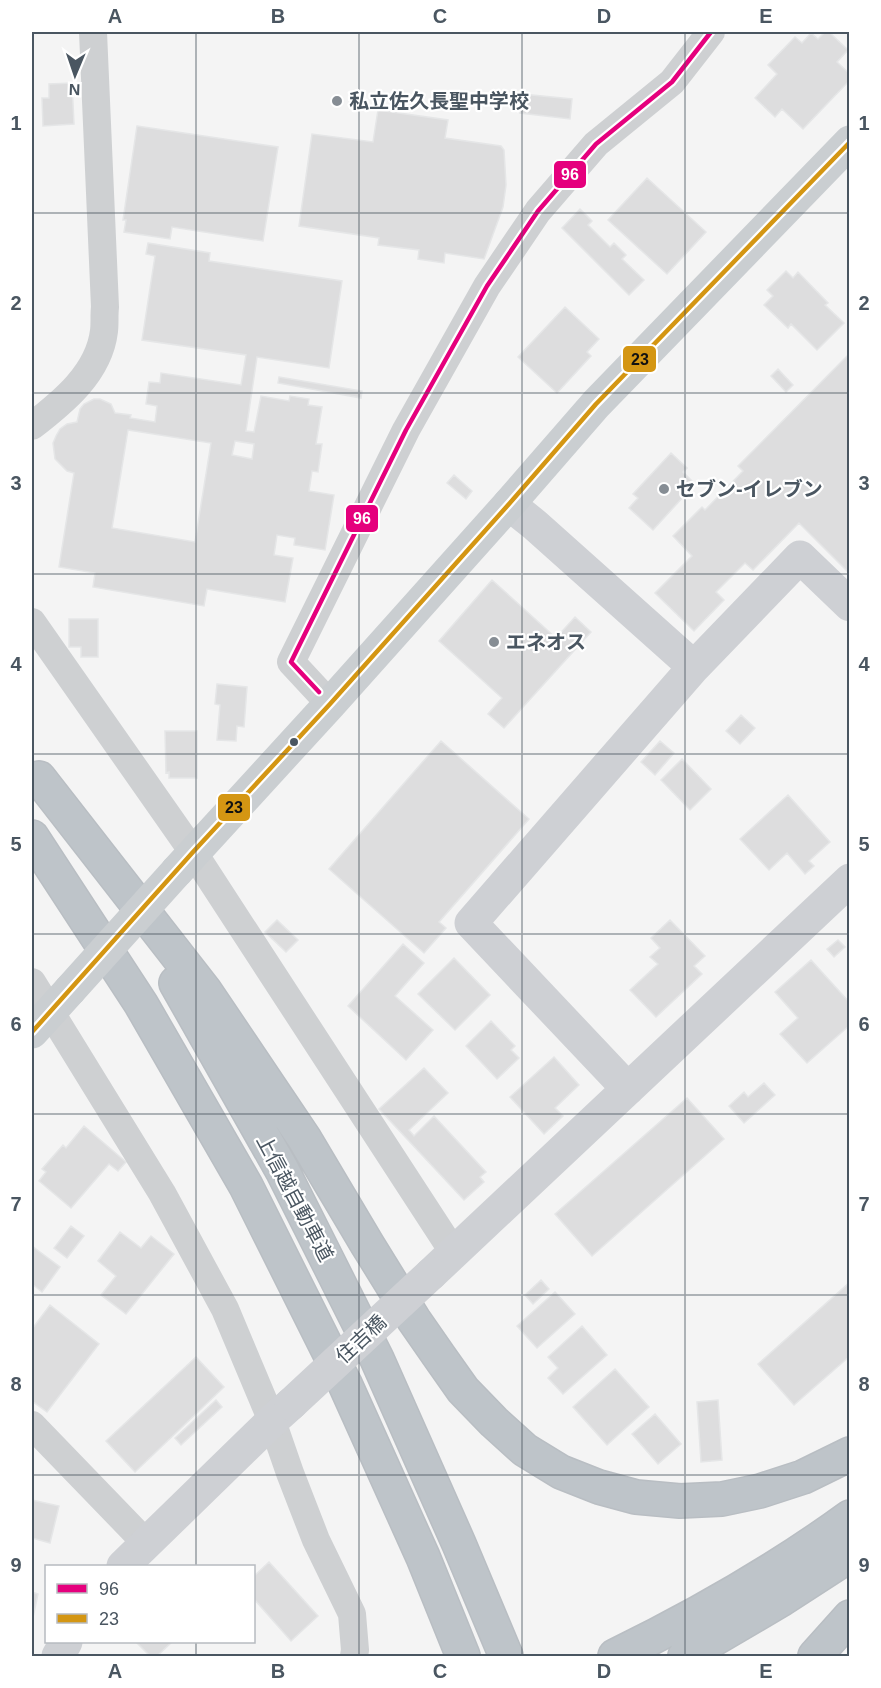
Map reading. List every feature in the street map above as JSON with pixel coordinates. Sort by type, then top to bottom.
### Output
[{"type":"highway","points":[[35,773],[205,991],[304,1138],[414,1320],[463,1390],[525,1450],[561,1472],[599,1487],[636,1497],[680,1501],[722,1499],[760,1491],[803,1478],[849,1454]]},
{"type":"highway","name":"上信越自動車道","points":[[35,773],[177,985],[282,1170],[377,1359],[506,1656]]},
{"type":"highway","name":"上信越自動車道","points":[[32,837],[141,1004],[246,1186],[345,1384],[423,1557],[463,1656]]},
{"type":"highway","points":[[345,1384],[449,1656]]},
{"type":"highway","points":[[615,1656],[667,1631],[727,1597],[774,1569],[849,1517]]},
{"type":"highway","points":[[685,1656],[765,1610],[849,1555]]},
{"type":"highway","points":[[815,1656],[849,1617]]},
{"type":"main road","points":[[51,1011],[330,704],[596,404],[849,142]]},
{"type":"street","points":[[32,426],[56,408],[81,382],[96,359],[104,333],[105,307],[93,32]]},
{"type":"street","points":[[330,704],[291,662],[406,430],[487,286],[538,211],[596,144],[672,82],[711,32]]},
{"type":"street","points":[[509,504],[536,525],[694,667]]},
{"type":"street","points":[[628,1089],[471,923],[694,667],[800,557],[849,605]]},
{"type":"street","points":[[32,622],[442,1264]]},
{"type":"street","name":"住吉橋","points":[[124,1565],[281,1412],[442,1264],[849,880]]},
{"type":"street","points":[[32,982],[162,1193],[281,1412],[290,1473],[316,1540],[352,1614],[356,1650],[354,1656]]},
{"type":"street","points":[[32,1425],[146,1543]]},
{"type":"building","points":[[825,32],[829,32],[848,50],[837,62],[850,74],[850,80],[803,129],[782,109],[775,117],[755,98],[777,74],[768,65],[795,37],[802,43],[811,33],[818,39]]},
{"type":"building","points":[[72,83],[74,124],[43,126],[42,98],[49,98],[49,84]]},
{"type":"building","points":[[522,94],[572,99],[570,119],[520,113]]},
{"type":"building","points":[[378,110],[448,120],[445,138],[501,146],[504,150],[506,185],[503,207],[484,259],[445,253],[444,263],[418,259],[419,250],[378,245],[379,238],[299,226],[312,134],[373,142]]},
{"type":"building","points":[[137,126],[278,147],[263,241],[172,227],[170,239],[124,232],[126,220],[123,220]]},
{"type":"building","points":[[647,178],[706,232],[667,274],[608,220]]},
{"type":"building","points":[[580,209],[592,221],[588,225],[610,247],[614,243],[626,255],[622,259],[644,280],[629,295],[562,228]]},
{"type":"building","points":[[148,243],[210,253],[209,261],[342,281],[329,368],[257,357],[246,431],[254,432],[261,396],[289,401],[290,396],[309,399],[308,405],[322,407],[316,444],[322,444],[318,472],[312,471],[309,491],[334,495],[325,550],[294,545],[295,538],[277,535],[274,555],[293,558],[285,602],[207,589],[204,606],[93,587],[95,573],[59,567],[74,473],[67,471],[55,459],[53,443],[60,429],[67,424],[77,422],[80,409],[84,404],[100,399],[111,404],[115,413],[155,422],[157,406],[146,404],[149,382],[160,383],[161,373],[241,385],[246,355],[142,340],[155,256],[146,254]],"holes":[[[128,430],[211,443],[195,542],[112,528]],[[235,441],[254,444],[252,459],[232,455]]]},
{"type":"building","points":[[786,271],[793,278],[798,272],[828,303],[825,305],[844,323],[817,350],[791,324],[788,328],[764,305],[773,296],[767,290]]},
{"type":"building","points":[[565,307],[599,339],[587,352],[591,356],[557,393],[518,357]]},
{"type":"building","points":[[850,353],[850,574],[799,523],[753,570],[745,563],[716,592],[724,600],[694,631],[655,593],[692,556],[673,536],[702,507],[705,510],[743,471],[738,466]]},
{"type":"building","points":[[778,369],[793,385],[786,392],[771,376]]},
{"type":"building","points":[[279,377],[362,391],[361,398],[278,383]]},
{"type":"building","name":"セブン-イレブン","points":[[671,453],[687,468],[683,472],[695,484],[653,530],[629,508],[638,498],[633,494]]},
{"type":"building","points":[[454,475],[472,491],[466,499],[447,483]]},
{"type":"building","points":[[492,580],[556,638],[575,617],[591,632],[504,728],[488,714],[502,698],[439,641]]},
{"type":"building","points":[[69,619],[98,619],[98,657],[81,657],[81,647],[69,647]]},
{"type":"building","points":[[217,684],[247,687],[244,727],[237,726],[236,741],[217,740],[220,705],[215,704]]},
{"type":"building","points":[[741,715],[755,728],[740,744],[726,731]]},
{"type":"building","points":[[165,731],[197,731],[197,778],[169,778],[169,772],[166,773]]},
{"type":"building","points":[[441,741],[529,819],[439,922],[446,928],[424,953],[329,869]]},
{"type":"building","points":[[660,741],[674,753],[655,775],[641,762]]},
{"type":"building","points":[[682,759],[711,789],[690,810],[661,780]]},
{"type":"building","points":[[788,795],[830,842],[809,861],[814,866],[805,874],[787,853],[769,870],[740,839]]},
{"type":"building","points":[[277,920],[298,940],[286,952],[265,932]]},
{"type":"building","points":[[670,920],[705,956],[694,966],[702,974],[656,1017],[630,990],[658,964],[650,957],[660,948],[651,938]]},
{"type":"building","points":[[838,940],[845,947],[834,957],[827,949]]},
{"type":"building","points":[[403,944],[424,963],[395,996],[433,1030],[406,1060],[348,1006]]},
{"type":"building","points":[[454,958],[490,995],[455,1030],[418,994]]},
{"type":"building","points":[[811,960],[850,1003],[850,1025],[807,1063],[780,1034],[798,1018],[775,992]]},
{"type":"building","points":[[491,1021],[515,1046],[511,1050],[519,1058],[497,1079],[466,1046]]},
{"type":"building","points":[[554,1057],[579,1085],[555,1108],[563,1116],[544,1134],[510,1097]]},
{"type":"building","points":[[424,1068],[448,1093],[409,1130],[414,1136],[434,1116],[486,1172],[480,1177],[484,1182],[464,1200],[379,1109]]},
{"type":"building","points":[[764,1083],[775,1095],[744,1123],[729,1106],[744,1092],[748,1097]]},
{"type":"building","points":[[687,1098],[724,1139],[592,1256],[555,1214]]},
{"type":"building","points":[[84,1126],[126,1162],[118,1171],[109,1164],[71,1208],[39,1181],[46,1172],[42,1169],[63,1145],[66,1148]]},
{"type":"building","points":[[71,1226],[84,1236],[67,1258],[54,1248]]},
{"type":"building","points":[[120,1232],[141,1248],[151,1236],[174,1254],[126,1314],[101,1295],[116,1276],[98,1261]]},
{"type":"building","points":[[32,1246],[60,1267],[42,1292],[32,1284]]},
{"type":"building","points":[[541,1280],[549,1289],[533,1304],[525,1295]]},
{"type":"building","points":[[850,1282],[850,1356],[794,1405],[758,1364]]},
{"type":"building","points":[[555,1292],[575,1314],[537,1348],[517,1326]]},
{"type":"building","points":[[50,1305],[99,1344],[47,1412],[32,1401],[32,1329]]},
{"type":"building","points":[[582,1326],[607,1355],[563,1394],[548,1378],[558,1368],[548,1357]]},
{"type":"building","points":[[196,1357],[224,1387],[135,1472],[106,1441]]},
{"type":"building","points":[[615,1369],[649,1407],[607,1445],[573,1407]]},
{"type":"building","points":[[216,1400],[222,1407],[181,1445],[175,1438]]},
{"type":"building","points":[[718,1400],[722,1460],[701,1462],[697,1402]]},
{"type":"building","points":[[655,1414],[681,1444],[658,1464],[632,1434]]},
{"type":"building","points":[[32,1500],[59,1506],[50,1543],[32,1538]]},
{"type":"building","points":[[269,1562],[318,1616],[291,1641],[255,1600],[255,1575]]},
{"type":"building","points":[[32,1592],[38,1594],[32,1622]]},
{"type":"building","points":[[137,1643],[171,1643],[157,1656],[150,1656]]},
{"type":"transit line","name":"96","points":[[319,692],[291,662],[406,430],[487,286],[538,211],[596,144],[672,82],[711,32]]},
{"type":"transit line","name":"23","points":[[32,1032],[193,852],[330,704],[596,404],[850,142]]},
{"type":"place","name":"私立佐久長聖中学校","points":[[337,101]]},
{"type":"place","name":"セブン-イレブン","points":[[664,489]]},
{"type":"place","name":"エネオス","points":[[494,642]]}]
